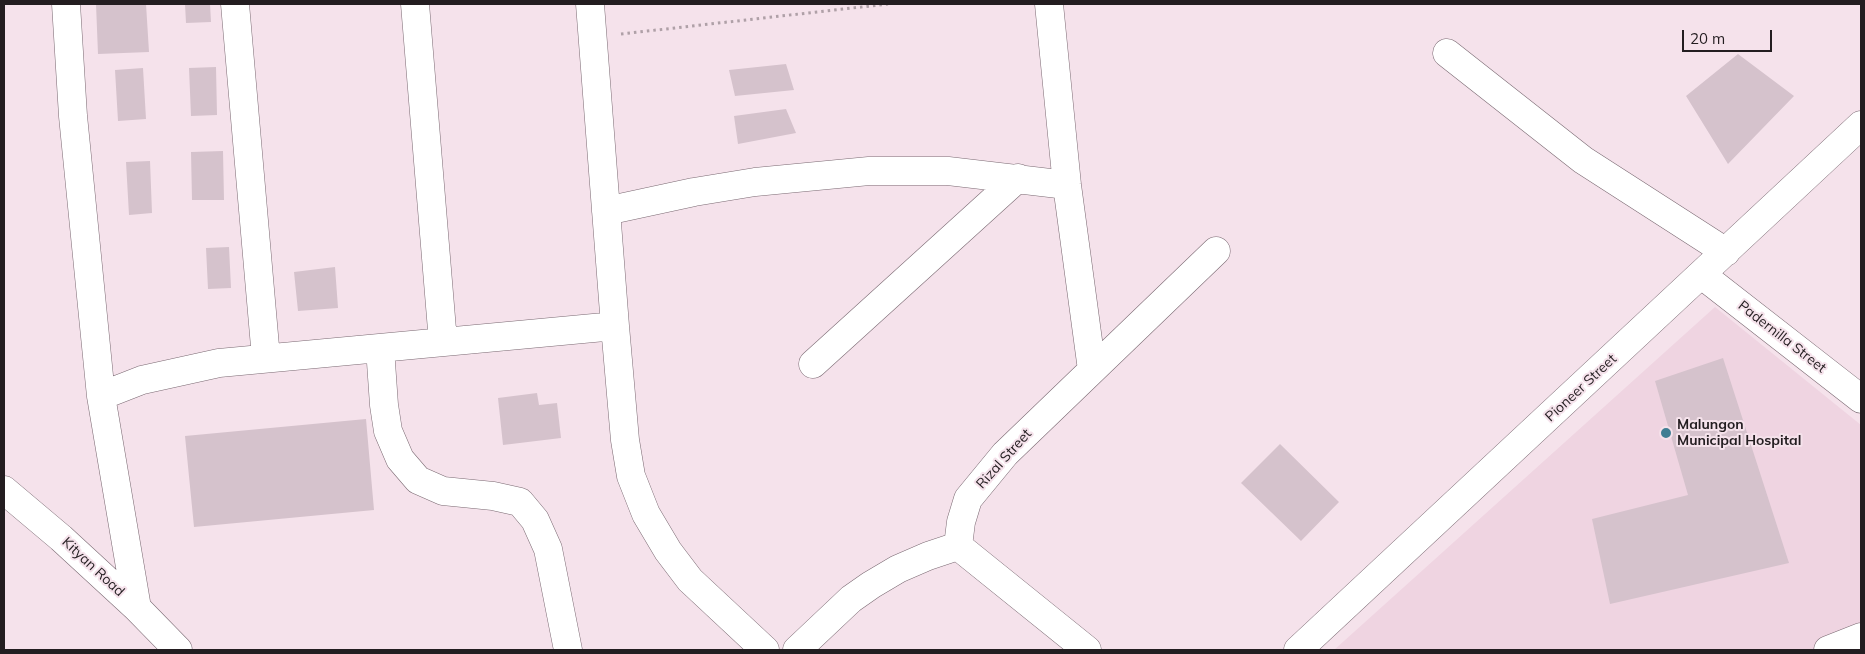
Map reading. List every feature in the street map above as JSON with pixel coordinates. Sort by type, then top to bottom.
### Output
[{"type":"street","points":[[66,4],[73,116],[101,396],[137,608]]},
{"type":"street","points":[[235,4],[266,358]]},
{"type":"street","points":[[414,4],[443,342]]},
{"type":"street","points":[[590,4],[615,326],[625,440],[631,476],[646,514],[668,551],[690,580],[765,650]]},
{"type":"street","points":[[1049,4],[1067,185],[1092,370]]},
{"type":"street","points":[[1447,53],[1583,160],[1726,252]]},
{"type":"street","name":"Pioneer Street","points":[[1298,650],[1861,125]]},
{"type":"street","points":[[606,211],[694,192],[755,182],[869,172],[948,171],[1067,185]]},
{"type":"street","points":[[813,364],[1018,178]]},
{"type":"street","name":"Rizal Street","points":[[958,546],[960,522],[968,499],[1005,454],[1216,251]]},
{"type":"street","name":"Padernilla Street","points":[[1702,275],[1861,399]]},
{"type":"street","points":[[101,396],[142,380],[180,370],[266,358],[615,326]]},
{"type":"street","points":[[380,348],[388,430],[400,459],[418,480],[443,491],[493,496],[520,502],[535,520],[548,549],[568,650]]},
{"type":"street","name":"Kityan Road","points":[[4,490],[61,538],[137,608],[178,650]]},
{"type":"street","points":[[797,650],[852,599],[871,585],[898,569],[958,546],[1086,650]]},
{"type":"street","points":[[1828,650],[1861,637]]},
{"type":"path","points":[[593,37],[888,4]]},
{"type":"shaded area","points":[[1715,307],[1861,425],[1861,650],[1334,650]]},
{"type":"building","points":[[96,4],[146,4],[149,52],[98,54]]},
{"type":"building","points":[[185,4],[210,4],[211,22],[186,23]]},
{"type":"building","points":[[1738,54],[1794,96],[1728,164],[1686,96]]},
{"type":"building","points":[[786,64],[794,90],[735,96],[729,70]]},
{"type":"building","points":[[216,67],[217,115],[191,116],[189,68]]},
{"type":"building","points":[[143,68],[146,119],[118,121],[115,70]]},
{"type":"building","points":[[786,109],[796,133],[738,144],[734,116]]},
{"type":"building","points":[[223,151],[224,200],[192,200],[191,152]]},
{"type":"building","points":[[150,161],[152,213],[129,215],[126,162]]},
{"type":"building","points":[[229,247],[231,288],[208,289],[206,248]]},
{"type":"building","points":[[335,267],[338,308],[298,311],[294,272]]},
{"type":"building","points":[[1723,358],[1789,563],[1610,604],[1592,519],[1688,495],[1655,381]]},
{"type":"building","points":[[537,393],[539,405],[557,403],[561,438],[503,445],[498,398]]},
{"type":"building","points":[[366,419],[374,510],[194,527],[185,436]]},
{"type":"building","points":[[1280,444],[1339,502],[1301,541],[1241,483]]},
{"type":"place","name":"Malungon Municipal Hospital","points":[[1666,433]]}]
